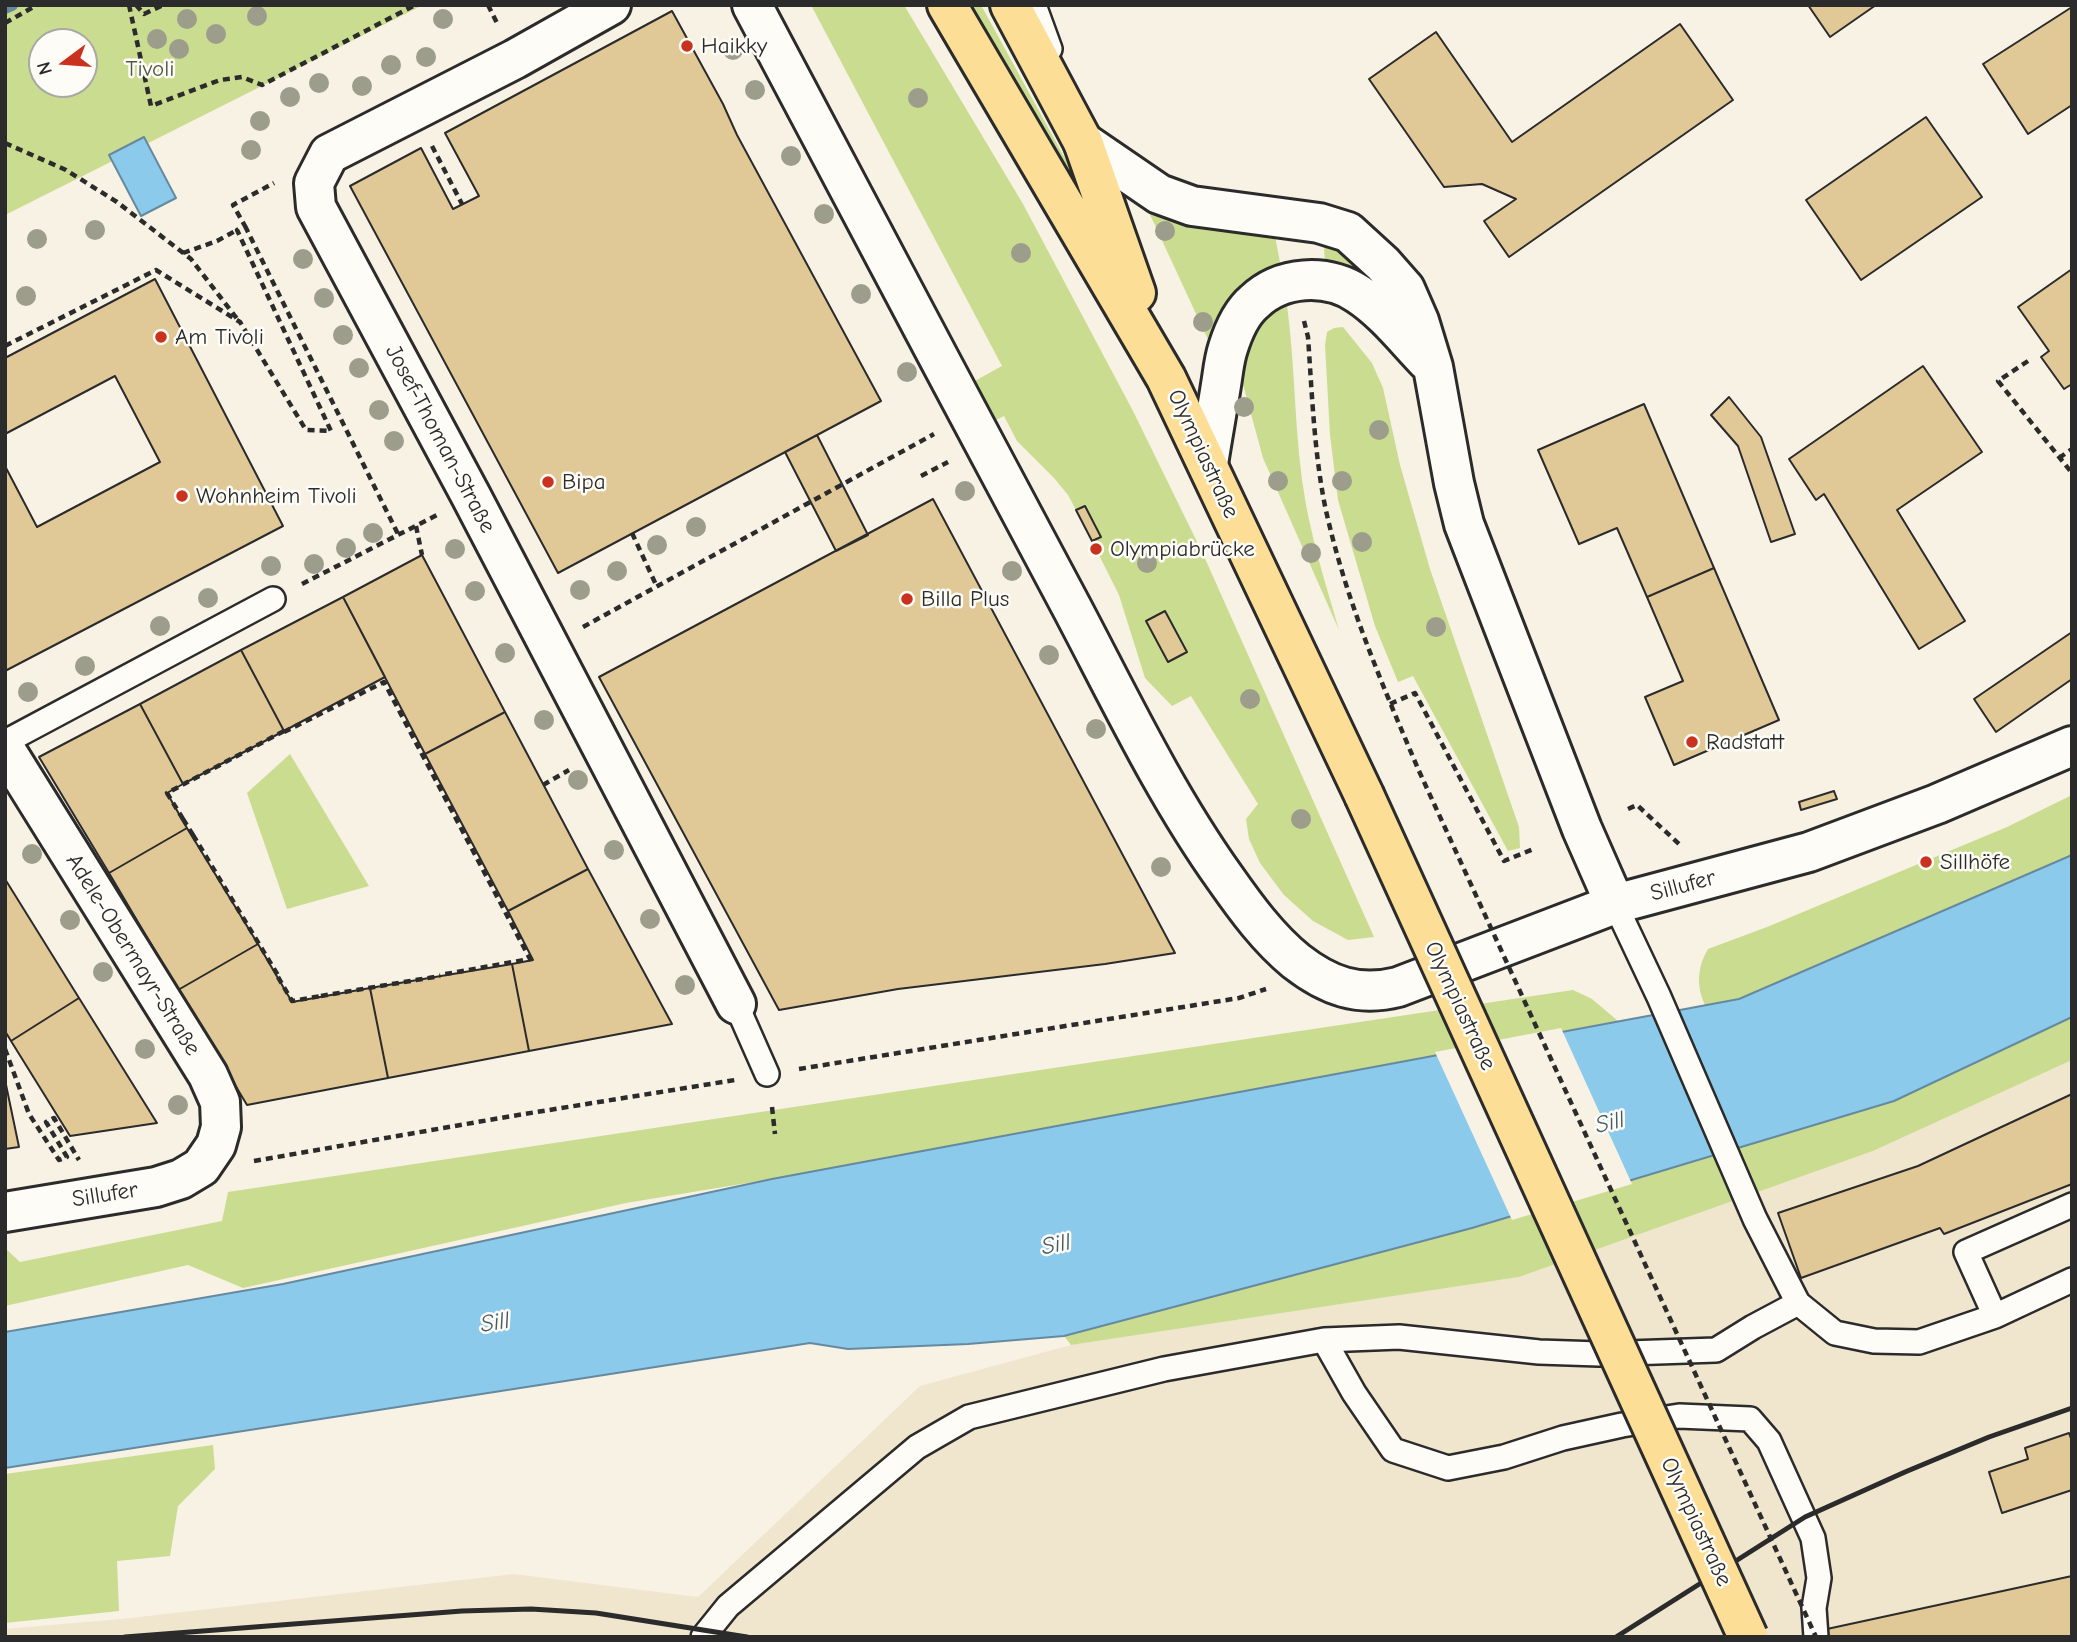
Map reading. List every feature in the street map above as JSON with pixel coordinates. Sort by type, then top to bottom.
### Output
[{"type":"main road","name":"Olympiastraße","points":[[947,5],[1166,378],[1364,795],[1748,1637]]},
{"type":"main road","name":"Olympiastraße","points":[[1010,5],[1077,132],[1166,378]]},
{"type":"street","points":[[329,154],[515,59],[611,5]]},
{"type":"street","points":[[752,5],[969,415]]},
{"type":"street","points":[[1077,132],[1159,194],[1192,206],[1320,223],[1348,232],[1383,264],[1405,289],[1419,321],[1433,367],[1464,524],[1582,829],[1615,904]]},
{"type":"street","name":"Josef-Thoman-Straße","points":[[329,154],[314,183],[316,207],[471,496],[736,1004]]},
{"type":"street","points":[[1208,464],[1227,350],[1236,327],[1252,303],[1273,287],[1295,281],[1316,280],[1337,284],[1356,293],[1377,309],[1433,367]]},
{"type":"street","name":"Sillufer","points":[[969,415],[1197,837],[1250,913],[1295,960],[1345,989],[1367,992],[1398,987],[1615,904],[1809,852],[1937,804],[2072,746]]},
{"type":"street","name":"Adele-Obermayr-Straße","points":[[5,749],[208,1075],[220,1102],[221,1127],[216,1145],[201,1167]]},
{"type":"street","name":"Sillufer","points":[[5,1212],[156,1187],[181,1179],[201,1167]]},
{"type":"lane","points":[[1034,5],[1077,132]]},
{"type":"lane","points":[[5,742],[273,599]]},
{"type":"lane","points":[[1615,904],[1659,996],[1755,1219],[1798,1303],[1835,1333],[1874,1341],[1919,1342],[1995,1316],[2072,1280]]},
{"type":"lane","points":[[736,1004],[767,1074]]},
{"type":"lane","points":[[1995,1316],[1966,1252],[2072,1205]]},
{"type":"lane","points":[[703,1637],[728,1606],[917,1447],[969,1416],[1164,1369],[1324,1340],[1399,1337],[1539,1352],[1599,1354],[1716,1350],[1798,1303]]},
{"type":"lane","points":[[1324,1340],[1354,1393],[1393,1450],[1448,1468],[1504,1457],[1563,1438],[1622,1425],[1679,1416],[1750,1419],[1769,1441],[1813,1538],[1819,1578],[1814,1608],[1816,1637]]},
{"type":"path","points":[[5,23],[37,5]]},
{"type":"path","points":[[129,5],[151,106],[220,80],[242,76],[262,85],[415,5]]},
{"type":"path","points":[[136,5],[144,14],[163,5]]},
{"type":"path","points":[[412,111],[462,204]]},
{"type":"path","points":[[5,143],[66,170],[191,259],[240,322],[306,430],[331,430],[237,230]]},
{"type":"path","points":[[329,154],[233,205],[399,536]]},
{"type":"path","points":[[183,253],[217,241],[245,226]]},
{"type":"path","points":[[5,346],[156,270],[240,322]]},
{"type":"path","points":[[1303,315],[1308,337],[1316,443],[1325,503],[1353,611],[1419,771],[1816,1637]]},
{"type":"path","points":[[2028,360],[1998,382],[2072,473]]},
{"type":"path","points":[[548,646],[969,415]]},
{"type":"path","points":[[2059,458],[2072,449]]},
{"type":"path","points":[[921,477],[954,458]]},
{"type":"path","points":[[273,599],[399,536],[471,496]]},
{"type":"path","points":[[416,526],[422,555]]},
{"type":"path","points":[[632,533],[657,587]]},
{"type":"path","points":[[384,680],[530,959],[321,996],[292,1001],[167,793],[384,680]]},
{"type":"path","points":[[1390,704],[1415,693],[1504,861],[1536,848]]},
{"type":"path","points":[[1628,809],[1637,806],[1678,844],[1689,841]]},
{"type":"path","points":[[5,1049],[29,1114],[59,1160],[67,1157],[46,1122],[54,1118],[80,1161],[93,1197]]},
{"type":"shaded area","points":[[2072,1060],[2072,1637],[5,1637],[5,1629],[122,1619],[514,1574],[698,1597],[920,1386],[1071,1345],[1519,1277],[1873,1151]]},
{"type":"green space","name":"Tivoli","points":[[5,5],[423,5],[5,215]]},
{"type":"green space","points":[[811,5],[904,5],[1023,204],[1133,411],[1203,554],[1374,937],[1348,940],[1313,921],[1284,895],[1260,863],[1249,839],[1246,819],[1258,804],[1191,696],[1172,706],[1145,678],[1119,595],[1092,541],[1100,537],[1085,506],[1076,510],[1054,478],[1017,441],[1004,416],[994,421],[973,382],[1002,366]]},
{"type":"green space","points":[[970,5],[981,5],[1090,209],[1057,164]]},
{"type":"green space","points":[[1147,208],[1275,236],[1281,268],[1210,344]]},
{"type":"green space","points":[[1324,247],[1349,254],[1396,293],[1325,264]]},
{"type":"green space","points":[[1287,305],[1299,455],[1306,505],[1339,630],[1263,458],[1241,377],[1253,332],[1265,317]]},
{"type":"green space","points":[[1343,327],[1372,363],[1383,388],[1400,465],[1430,569],[1519,827],[1520,848],[1508,851],[1413,676],[1398,682],[1375,626],[1338,500],[1330,435],[1325,345],[1327,332]]},
{"type":"green space","points":[[290,754],[369,886],[287,909],[247,793]]},
{"type":"green space","points":[[2072,795],[2072,855],[1739,999],[1705,1005],[1699,977],[1708,949],[2007,827]]},
{"type":"green space","points":[[1573,990],[1592,999],[1618,1021],[772,1179],[626,1203],[243,1288],[188,1265],[5,1306],[5,1248],[20,1262],[222,1221],[228,1192]]},
{"type":"green space","points":[[2072,1017],[2072,1060],[1873,1151],[1519,1277],[1071,1345],[1064,1336],[1472,1228],[1894,1101]]},
{"type":"green space","points":[[213,1445],[215,1469],[178,1506],[170,1556],[117,1561],[119,1611],[5,1623],[5,1474]]},
{"type":"water","points":[[144,137],[176,198],[141,216],[109,155]]},
{"type":"water","name":"Sill","points":[[2072,855],[2072,1017],[1894,1101],[1472,1228],[1064,1336],[968,1344],[848,1349],[810,1343],[5,1468],[5,1332],[283,1284],[772,1179],[1739,999]]},
{"type":"pier","points":[[1561,1028],[1632,1184],[1512,1220],[1435,1052]]},
{"type":"building","points":[[1808,5],[1876,5],[1830,37]]},
{"type":"building","points":[[2072,7],[2072,105],[2028,134],[1983,64]]},
{"type":"building","points":[[672,11],[881,401],[558,573],[350,186],[421,148],[453,209],[479,196],[445,133]]},
{"type":"building","points":[[1680,24],[1733,100],[1509,257],[1484,221],[1516,199],[1482,184],[1444,187],[1369,79],[1436,32],[1512,142]]},
{"type":"building","points":[[1926,117],[1982,197],[1861,280],[1806,200]]},
{"type":"building","points":[[2072,269],[2072,384],[2064,389],[2041,357],[2049,351],[2018,307]]},
{"type":"building","name":"Wohnheim Tivoli","points":[[155,279],[283,526],[5,671],[5,466],[37,527],[160,462],[115,376],[5,434],[5,358]]},
{"type":"building","points":[[1923,366],[1982,452],[1897,510],[1965,621],[1919,649],[1824,494],[1816,500],[1789,459]]},
{"type":"building","points":[[1729,397],[1761,437],[1795,534],[1771,542],[1738,446],[1711,415]]},
{"type":"building","points":[[1644,404],[1714,568],[1647,597],[1617,528],[1579,544],[1538,450]]},
{"type":"building","points":[[817,435],[868,535],[836,551],[785,452]]},
{"type":"building","points":[[933,499],[1175,953],[898,989],[779,1010],[599,677]]},
{"type":"building","points":[[1085,506],[1101,537],[1092,541],[1076,510]]},
{"type":"building","points":[[422,555],[505,712],[425,754],[343,597]]},
{"type":"building","points":[[1714,568],[1779,720],[1674,765],[1645,697],[1683,681],[1647,597]]},
{"type":"building","points":[[343,597],[385,677],[284,731],[241,650]]},
{"type":"building","points":[[1165,611],[1187,652],[1168,662],[1146,621]]},
{"type":"building","points":[[2072,632],[2072,679],[1996,732],[1974,699]]},
{"type":"building","points":[[241,650],[284,731],[183,784],[140,704]]},
{"type":"building","points":[[140,704],[183,784],[167,793],[187,828],[109,873],[39,757]]},
{"type":"building","points":[[505,712],[588,869],[508,911],[425,754]]},
{"type":"building","points":[[1834,791],[1837,799],[1801,810],[1799,802]]},
{"type":"building","points":[[187,828],[258,944],[178,990],[109,873]]},
{"type":"building","points":[[588,869],[672,1024],[529,1051],[512,964],[533,960],[508,911]]},
{"type":"building","points":[[5,879],[79,998],[11,1041],[5,1031]]},
{"type":"building","points":[[258,944],[292,1002],[370,988],[388,1078],[247,1105],[178,990]]},
{"type":"building","points":[[512,964],[529,1051],[388,1078],[370,988]]},
{"type":"building","points":[[79,998],[157,1123],[70,1136],[11,1041]]},
{"type":"building","points":[[5,1080],[19,1147],[5,1149]]},
{"type":"building","points":[[2072,1094],[2072,1184],[1944,1234],[1940,1228],[1801,1278],[1778,1213],[1918,1166]]},
{"type":"building","points":[[2069,1433],[2072,1441],[2072,1490],[2002,1513],[1989,1472],[2028,1459],[2025,1448]]},
{"type":"building","points":[[2072,1576],[2072,1637],[1829,1637],[1827,1629]]},
{"type":"waterway","points":[[5,8],[12,5]]},
{"type":"railway","points":[[1616,1637],[1805,1517],[1989,1437],[2072,1408]]},
{"type":"railway","points":[[125,1637],[462,1611],[531,1609],[596,1613],[747,1637]]},
{"type":"place","name":"Haikky","points":[[687,46]]},
{"type":"place","name":"Am Tivoli","points":[[161,337]]},
{"type":"place","name":"Bipa","points":[[548,482]]},
{"type":"place","name":"Wohnheim Tivoli","points":[[182,496]]},
{"type":"place","name":"Olympiabrücke","points":[[1096,549]]},
{"type":"place","name":"Billa Plus","points":[[907,599]]},
{"type":"place","name":"Radstatt","points":[[1692,742]]},
{"type":"place","name":"Sillhöfe","points":[[1926,862]]}]
